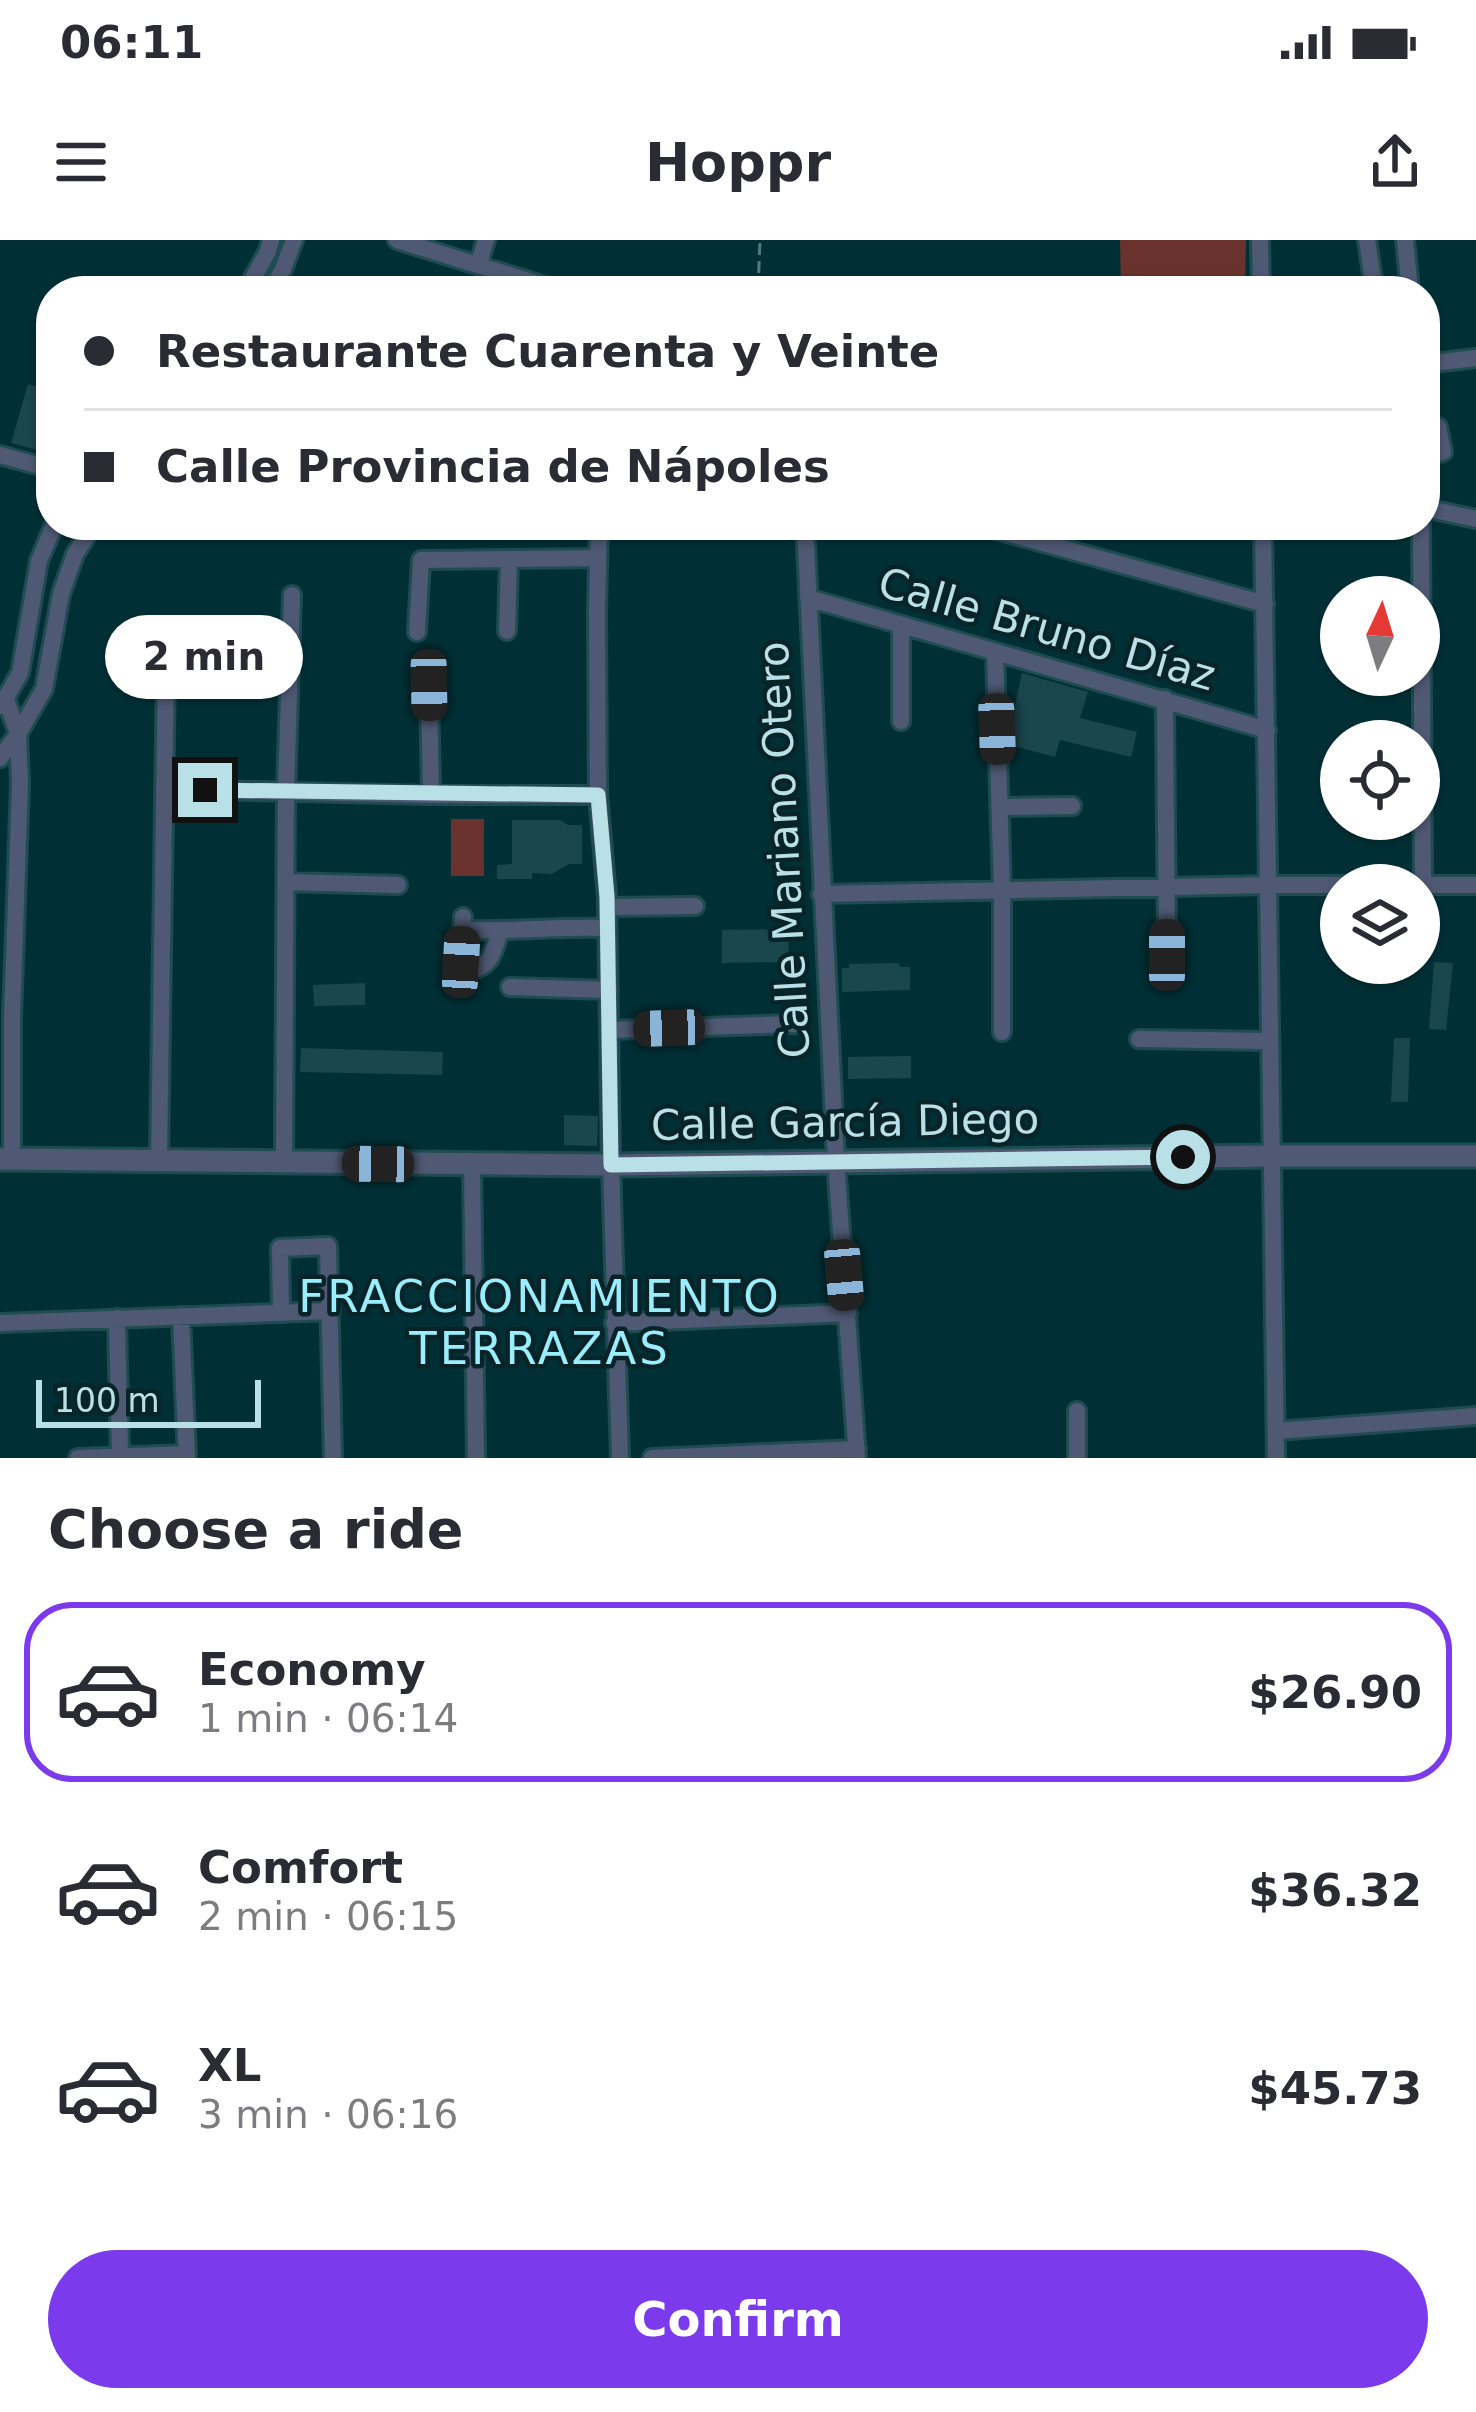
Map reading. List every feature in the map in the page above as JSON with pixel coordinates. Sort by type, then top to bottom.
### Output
[{"type":"street","points":[[254,276],[271,240]]},
{"type":"street","points":[[280,276],[294,240]]},
{"type":"street","points":[[405,242],[436,240]]},
{"type":"street","points":[[482,266],[486,240]]},
{"type":"street","points":[[1260,240],[1261,276]]},
{"type":"street","points":[[1367,240],[1372,276]]},
{"type":"street","points":[[1405,240],[1409,276]]},
{"type":"street","points":[[405,242],[514,276]]},
{"type":"street","points":[[1440,362],[1476,358]]},
{"type":"street","points":[[0,455],[36,465]]},
{"type":"street","points":[[1440,511],[1476,519]]},
{"type":"street","points":[[6,1159],[6,1017],[20,783],[18,734],[3,703],[20,673],[39,561],[48,540]]},
{"type":"street","points":[[0,758],[44,689],[61,594],[84,540]]},
{"type":"street","points":[[599,540],[598,795],[608,928],[620,1458]]},
{"type":"street","name":"Calle Mariano Otero","points":[[806,540],[836,1161],[857,1453]]},
{"type":"street","points":[[1032,540],[1265,604]]},
{"type":"street","points":[[1264,540],[1276,1458]]},
{"type":"street","points":[[1421,540],[1423,864]]},
{"type":"street","points":[[417,632],[421,560],[598,558]]},
{"type":"street","points":[[508,631],[509,560]]},
{"type":"street","points":[[284,1162],[292,595]]},
{"type":"street","name":"Calle Bruno Díaz","points":[[808,598],[1267,730]]},
{"type":"street","points":[[901,625],[901,721]]},
{"type":"street","points":[[995,652],[1002,1032]]},
{"type":"street","points":[[159,1161],[166,668]]},
{"type":"street","points":[[429,685],[430,795]]},
{"type":"street","points":[[1165,699],[1167,955]]},
{"type":"street","points":[[165,789],[598,795]]},
{"type":"street","points":[[1000,807],[1072,806]]},
{"type":"street","points":[[286,882],[398,885]]},
{"type":"street","points":[[1440,884],[1476,885]]},
{"type":"street","points":[[821,894],[1320,885]]},
{"type":"street","points":[[607,908],[695,906]]},
{"type":"street","points":[[500,932],[490,961],[469,971],[461,962],[463,924],[500,932],[553,926],[608,928]]},
{"type":"street","points":[[510,987],[609,990]]},
{"type":"street","points":[[610,1030],[794,1024]]},
{"type":"street","points":[[1139,1039],[1269,1041]]},
{"type":"street","name":"Calle García Diego","points":[[6,1159],[611,1165],[1476,1156]]},
{"type":"street","points":[[472,1165],[476,1458]]},
{"type":"street","points":[[281,1313],[280,1248],[328,1246],[333,1458]]},
{"type":"street","points":[[0,1323],[331,1311]]},
{"type":"street","points":[[614,1323],[848,1313]]},
{"type":"street","points":[[78,1458],[187,1456],[181,1316]]},
{"type":"street","points":[[117,1318],[120,1456]]},
{"type":"street","points":[[1077,1412],[1077,1458]]},
{"type":"street","points":[[1276,1431],[1476,1416]]},
{"type":"street","points":[[652,1458],[857,1453]]},
{"type":"path","points":[[759,276],[760,240]]},
{"type":"shaded area","points":[[1120,240],[1246,240],[1245,276],[1121,276]]},
{"type":"shaded area","points":[[451,819],[484,819],[484,876],[451,876]]},
{"type":"building","points":[[28,384],[36,386],[36,450],[11,443]]},
{"type":"building","points":[[1022,673],[1088,692],[1080,718],[1137,732],[1131,757],[1060,740],[1055,757],[1010,745]]},
{"type":"building","points":[[512,820],[582,825],[582,864],[569,864],[552,874],[532,873],[532,879],[497,879],[497,865],[512,864]]},
{"type":"building","points":[[788,929],[789,962],[722,963],[722,930]]},
{"type":"building","points":[[1440,962],[1453,963],[1446,1030],[1429,1029],[1432,984],[1440,984]]},
{"type":"building","points":[[849,964],[910,967],[910,990],[842,992],[842,968]]},
{"type":"building","points":[[365,983],[365,1005],[314,1006],[313,985]]},
{"type":"building","points":[[1394,1038],[1410,1038],[1408,1102],[1391,1102]]},
{"type":"building","points":[[301,1048],[443,1052],[442,1075],[300,1072]]},
{"type":"building","points":[[911,1056],[911,1078],[848,1079],[848,1057]]},
{"type":"building","points":[[564,1115],[598,1116],[597,1146],[564,1145]]},
{"type":"district","name":"FRACCIONAMIENTO TERRAZAS","points":[[540,1322]]},
{"type":"route","points":[[205,790],[598,795],[607,897],[611,1165],[1183,1157]]}]
